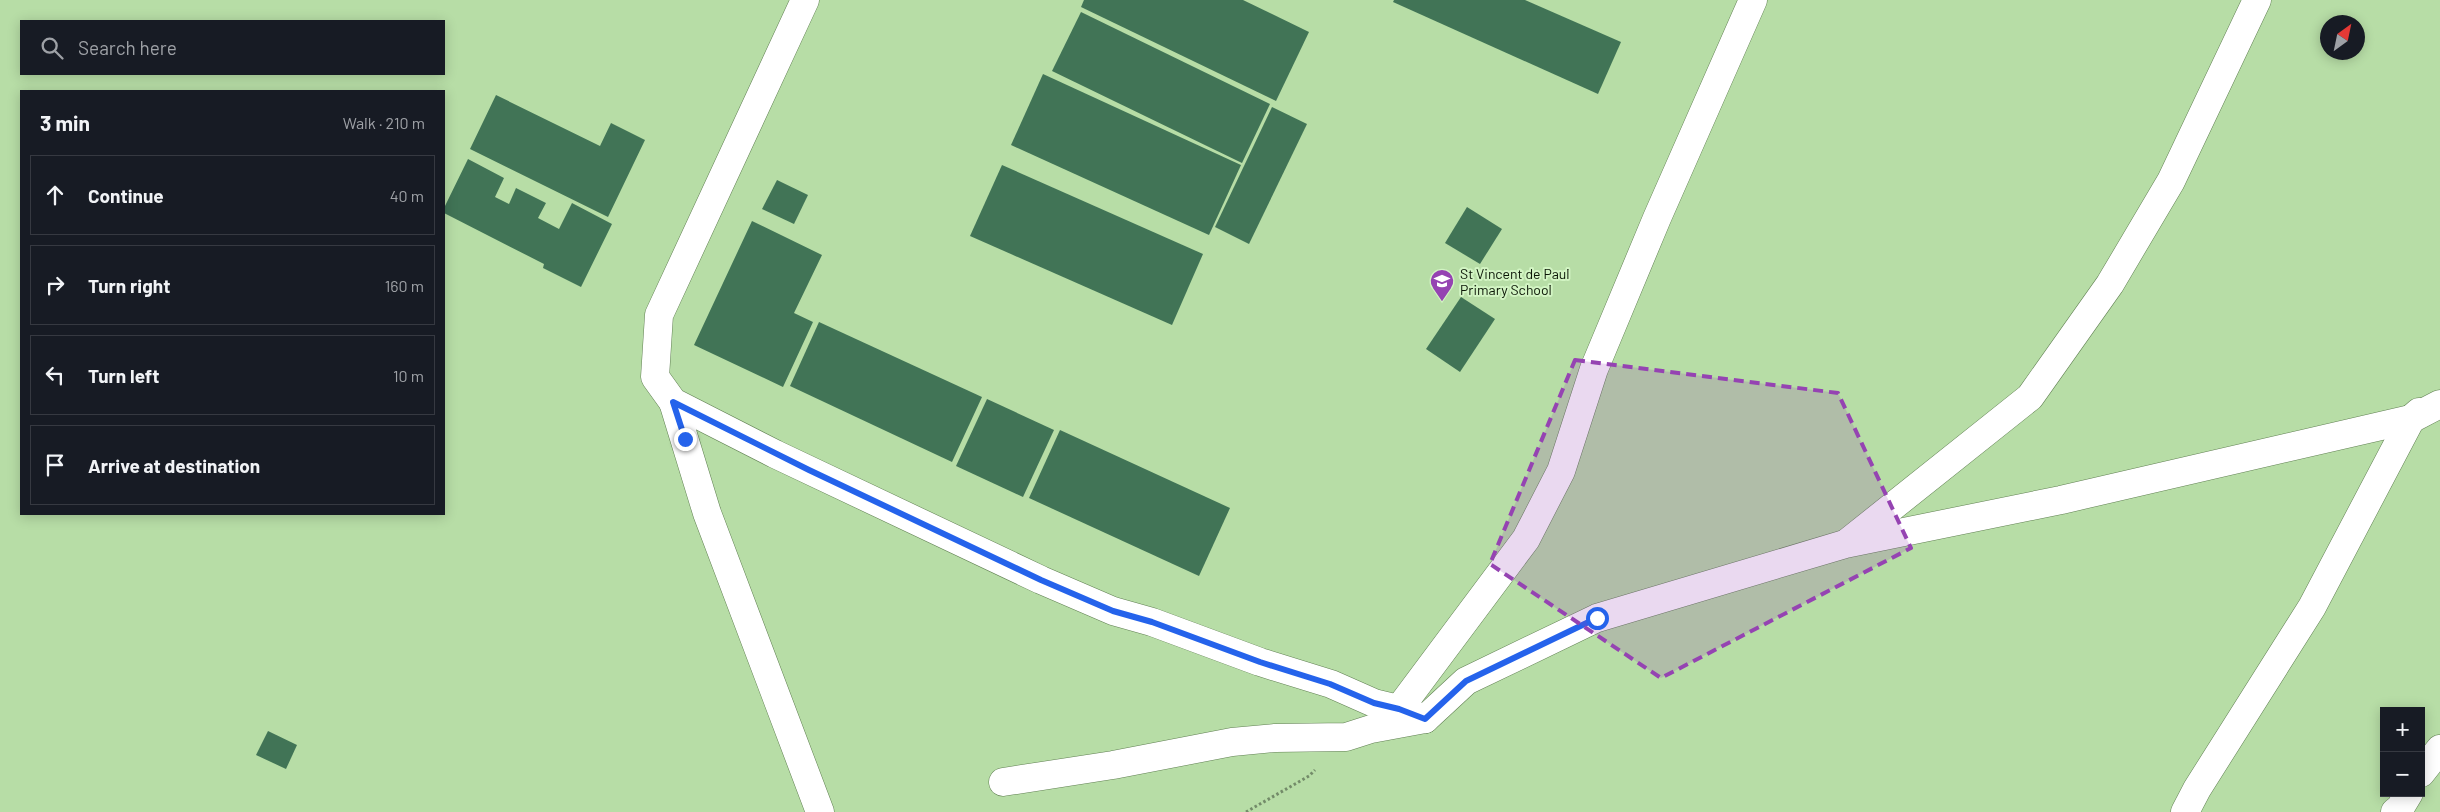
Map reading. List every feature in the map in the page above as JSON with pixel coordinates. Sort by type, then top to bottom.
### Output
[{"type":"street","points":[[805,0],[660,315],[656,377],[673,402],[708,513],[820,812]]},
{"type":"street","points":[[1399,709],[1526,539],[1561,471],[1594,369],[1656,218],[1753,0]]},
{"type":"street","points":[[1845,544],[2030,397],[2110,284],[2171,182],[2257,0]]},
{"type":"street","points":[[2185,812],[2202,781],[2312,607],[2411,419],[2440,396]]},
{"type":"street","points":[[673,402],[809,470],[1032,576],[1113,611],[1152,622],[1260,662],[1330,684],[1374,703],[1399,709],[1425,719]]},
{"type":"street","points":[[1003,782],[1112,765],[1232,742],[1275,738],[1346,737],[1371,729],[1425,719],[1466,681],[1597,618],[1845,544],[2061,500],[2411,419],[2440,404]]},
{"type":"street","points":[[2425,768],[2440,749]]},
{"type":"street","points":[[2395,812],[2400,808],[2407,797]]},
{"type":"path","points":[[1246,812],[1309,776],[1346,737]]},
{"type":"highlighted area","points":[[1575,360],[1838,393],[1911,548],[1661,678],[1490,564]]},
{"type":"shaded area","name":"St Vincent de Paul Primary School","points":[[0,0],[2440,0],[2440,812],[0,812]]},
{"type":"building","points":[[1084,0],[1243,0],[1309,32],[1276,101],[1081,7]]},
{"type":"building","points":[[1394,0],[1525,0],[1621,42],[1598,94],[1393,2]]},
{"type":"building","points":[[1081,12],[1270,104],[1242,163],[1052,71]]},
{"type":"building","points":[[1043,74],[1241,165],[1209,235],[1011,145]]},
{"type":"building","points":[[496,95],[600,146],[611,123],[645,140],[608,217],[470,149]]},
{"type":"building","points":[[1272,107],[1307,124],[1249,244],[1215,227]]},
{"type":"building","points":[[468,159],[504,178],[495,197],[509,204],[516,188],[546,203],[538,218],[559,229],[572,203],[612,224],[581,287],[543,268],[544,264],[445,214],[445,206]]},
{"type":"building","points":[[1002,165],[1203,254],[1172,325],[970,236]]},
{"type":"building","points":[[777,180],[808,195],[794,224],[762,209]]},
{"type":"building","points":[[1467,207],[1502,229],[1480,264],[1445,243]]},
{"type":"building","points":[[752,221],[822,255],[794,313],[813,322],[783,387],[694,345]]},
{"type":"building","points":[[1461,297],[1495,319],[1460,372],[1426,349]]},
{"type":"building","points":[[819,322],[982,397],[952,462],[790,386]]},
{"type":"building","points":[[987,399],[1054,430],[1023,497],[956,466]]},
{"type":"building","points":[[1060,430],[1230,508],[1199,576],[1029,498]]},
{"type":"building","points":[[268,731],[297,745],[286,769],[256,755]]},
{"type":"place","name":"St Vincent de Paul Primary School","points":[[1442,302]]},
{"type":"route","points":[[685,439],[673,402],[775,454],[1041,580],[1113,611],[1152,622],[1260,662],[1330,684],[1374,703],[1399,709],[1425,719],[1466,681],[1597,618]]}]
